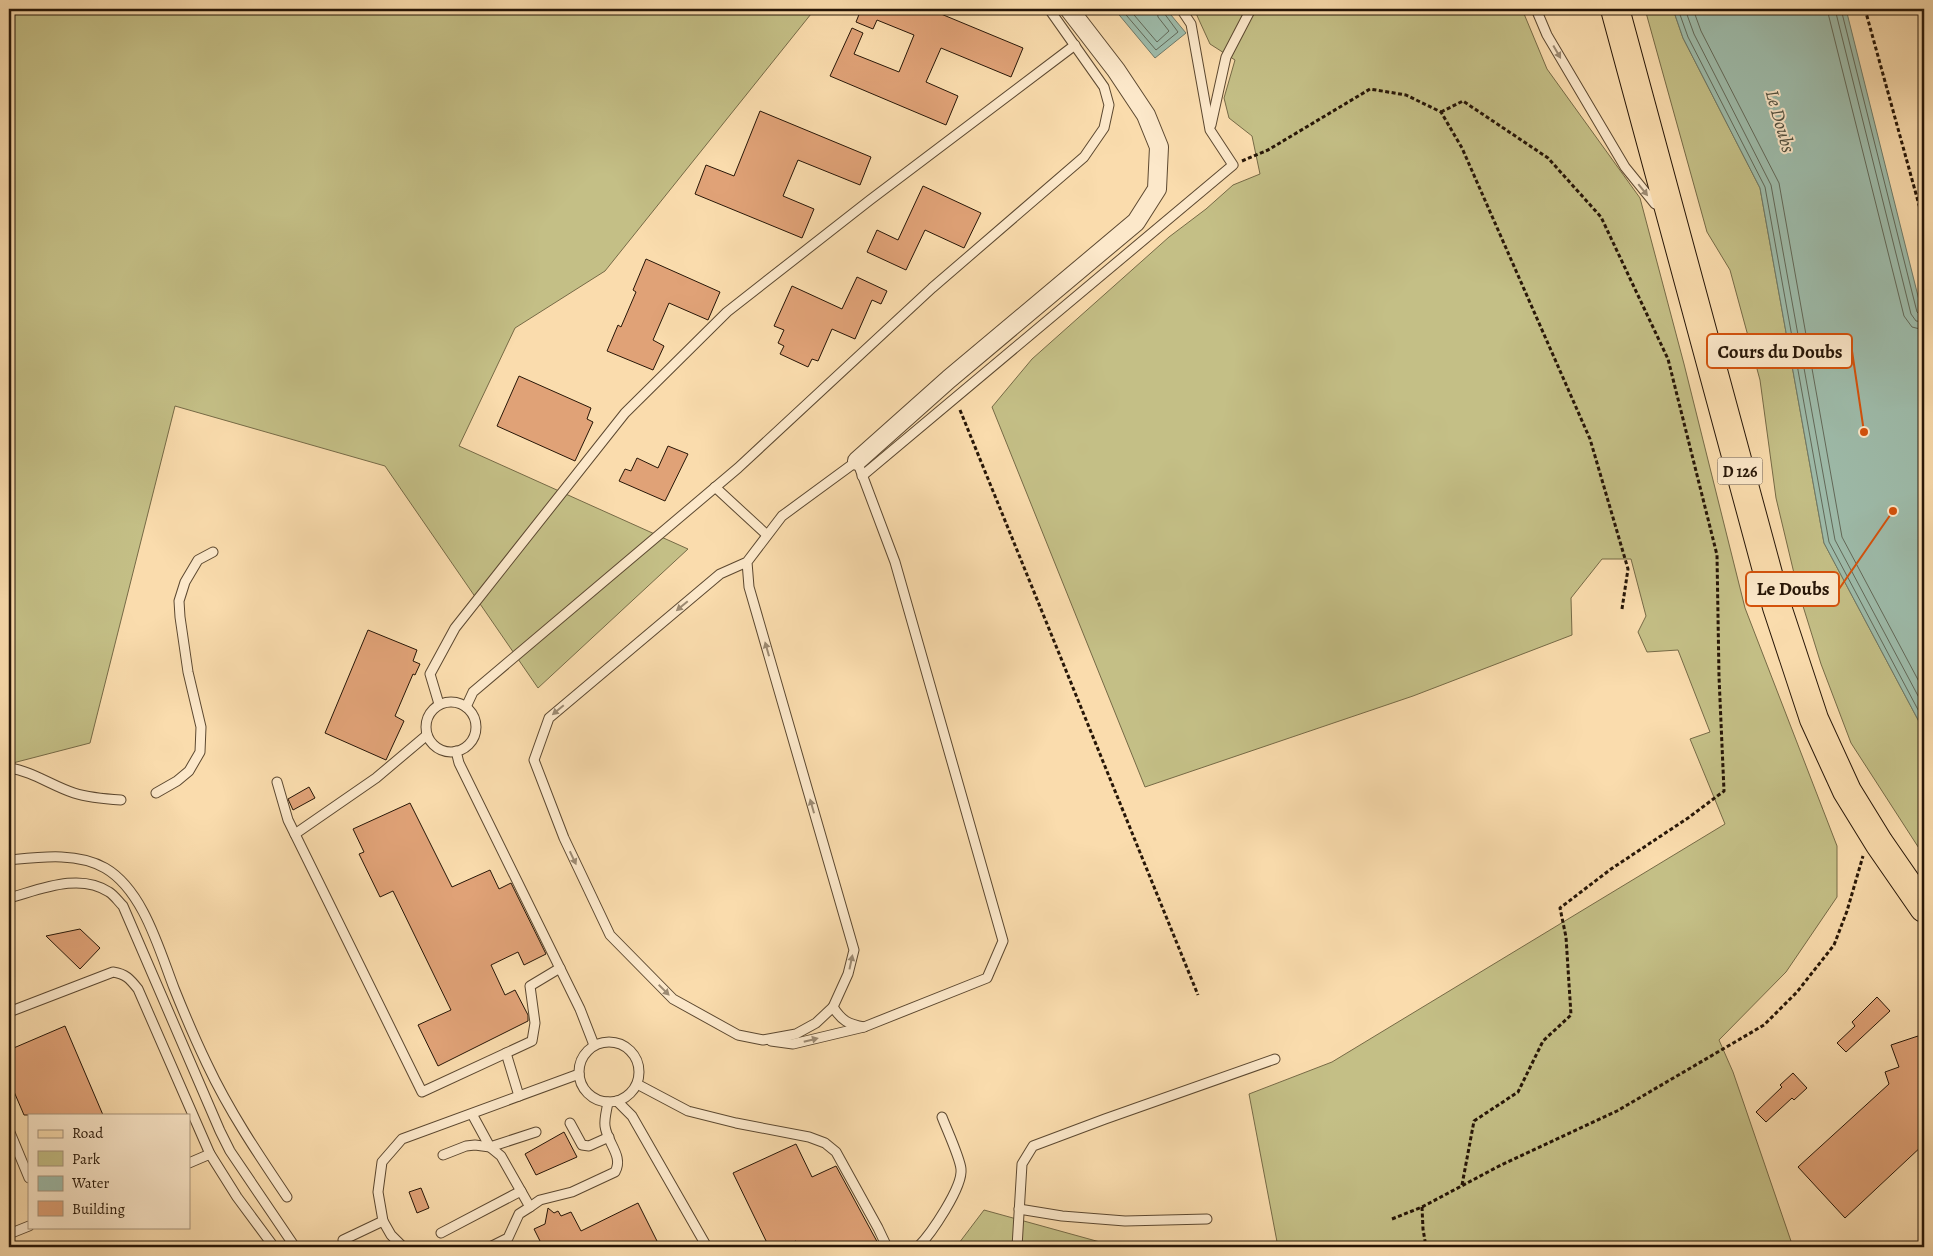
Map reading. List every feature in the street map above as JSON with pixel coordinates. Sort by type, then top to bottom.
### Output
[{"type":"main road","name":"D 126","points":[[1614,9],[1777,607],[1810,709],[1847,791],[1879,844],[1924,908]]},
{"type":"main road","name":"D 126","points":[[1629,9],[1782,579],[1817,690],[1847,759],[1897,847],[1924,884]]},
{"type":"street","points":[[859,468],[949,379],[1136,222],[1157,189],[1160,147],[1146,115],[1116,70],[1069,9]]},
{"type":"lane","points":[[466,707],[473,692],[715,487],[932,288],[1084,157],[1104,128],[1109,105],[1104,87],[1050,9]]},
{"type":"lane","points":[[859,468],[895,562],[1003,941],[987,978],[864,1027],[793,1044],[763,1040],[738,1035],[673,999],[610,935],[564,838],[534,760],[549,718],[720,574],[746,562],[782,516],[859,468],[956,399],[1233,165],[1210,130],[1191,24],[1181,9]]},
{"type":"lane","points":[[1210,130],[1226,57],[1251,9]]},
{"type":"lane","points":[[1536,9],[1547,35],[1624,167],[1655,204],[1669,206]]},
{"type":"lane","points":[[439,704],[430,674],[455,628],[625,413],[727,312],[870,200],[1075,45]]},
{"type":"lane","points":[[715,487],[767,535]]},
{"type":"lane","points":[[156,793],[177,782],[189,771],[200,752],[201,727],[188,672],[179,601],[185,582],[198,560],[213,552]]},
{"type":"lane","points":[[746,562],[750,587],[854,950],[848,974],[833,1007],[816,1023],[796,1034],[763,1040]]},
{"type":"lane","points":[[453,702],[466,707],[475,720],[474,736],[470,743],[456,751],[442,750],[435,747],[427,735],[426,721],[433,708],[439,704],[453,702]]},
{"type":"lane","points":[[295,834],[376,778],[427,735]]},
{"type":"lane","points":[[456,751],[459,763],[580,1009],[594,1045]]},
{"type":"lane","points":[[9,768],[95,799],[121,800]]},
{"type":"lane","points":[[277,782],[288,820],[422,1092],[532,1041],[535,1023],[530,986],[560,968]]},
{"type":"lane","points":[[9,860],[58,857],[82,859],[107,869],[124,884],[136,899],[151,928],[181,1006],[217,1084],[246,1135],[287,1197]]},
{"type":"lane","points":[[9,898],[73,882],[102,888],[123,906],[230,1151],[295,1247]]},
{"type":"lane","points":[[9,1012],[113,972],[130,978],[138,990],[210,1154],[237,1197],[274,1247]]},
{"type":"lane","points":[[833,1007],[841,1020],[850,1025],[864,1027]]},
{"type":"lane","points":[[490,1247],[508,1238],[519,1214],[540,1200],[572,1192],[615,1172],[618,1166],[617,1157],[605,1127],[612,1102],[632,1092],[640,1075],[636,1056],[622,1044],[612,1041],[594,1045],[582,1058],[579,1074],[585,1090],[592,1096],[612,1102],[632,1116],[707,1247]]},
{"type":"lane","points":[[506,1053],[519,1096]]},
{"type":"lane","points":[[1017,1247],[1022,1164],[1033,1146],[1105,1118],[1275,1059]]},
{"type":"lane","points":[[403,1247],[391,1235],[384,1221],[378,1192],[382,1162],[402,1139],[579,1074]]},
{"type":"lane","points":[[637,1084],[688,1111],[736,1123],[809,1137],[825,1143],[836,1152],[887,1247]]},
{"type":"lane","points":[[472,1114],[490,1147],[501,1156],[530,1207]]},
{"type":"lane","points":[[918,1247],[926,1239],[958,1188],[961,1170],[942,1117]]},
{"type":"lane","points":[[570,1123],[582,1145],[589,1146],[609,1137]]},
{"type":"lane","points":[[9,1130],[28,1176]]},
{"type":"lane","points":[[443,1155],[476,1145],[490,1147],[536,1132]]},
{"type":"lane","points":[[190,1162],[210,1154]]},
{"type":"lane","points":[[441,1233],[521,1191]]},
{"type":"lane","points":[[1019,1209],[1062,1216],[1125,1221],[1207,1219]]},
{"type":"lane","points":[[343,1240],[384,1221]]},
{"type":"lane","points":[[9,1234],[28,1226]]},
{"type":"path","points":[[1865,9],[1924,223]]},
{"type":"path","points":[[1233,165],[1268,150],[1370,89],[1406,95],[1441,112],[1462,148],[1590,439],[1628,569],[1622,609]]},
{"type":"path","points":[[1441,112],[1463,101],[1548,158],[1601,217],[1668,359],[1717,555],[1719,677],[1724,791],[1688,818],[1610,869],[1560,908],[1566,937],[1571,1016],[1543,1041],[1518,1092],[1474,1121],[1462,1185]]},
{"type":"path","points":[[956,399],[1198,995]]},
{"type":"path","points":[[1392,1219],[1422,1207],[1501,1165],[1617,1111],[1738,1042],[1764,1025],[1797,992],[1834,945],[1847,911],[1861,858],[1867,851],[1879,844]]},
{"type":"path","points":[[1422,1207],[1426,1247]]},
{"type":"green space","points":[[9,9],[815,9],[605,271],[515,328],[459,446],[688,549],[538,688],[385,466],[175,406],[90,743],[9,764]]},
{"type":"green space","points":[[1194,9],[1522,9],[1547,69],[1640,198],[1745,608],[1837,846],[1837,897],[1786,972],[1719,1040],[1733,1072],[1793,1247],[1278,1247],[1249,1094],[1332,1062],[1725,824],[1690,739],[1710,732],[1678,650],[1647,652],[1638,632],[1646,616],[1631,559],[1602,559],[1571,598],[1572,635],[1413,696],[1145,787],[992,407],[1032,359],[1169,237],[1206,209],[1233,185],[1260,174],[1252,136],[1229,118],[1224,98],[1235,60],[1210,44]]},
{"type":"green space","points":[[1645,9],[1673,9],[1683,38],[1760,188],[1824,543],[1924,731],[1924,856],[1851,743],[1821,664],[1798,590],[1776,498],[1760,380],[1730,270],[1707,232]]},
{"type":"green space","points":[[984,1210],[1118,1247],[956,1247]]},
{"type":"water","points":[[1116,9],[1166,9],[1186,33],[1155,58]]},
{"type":"water","points":[[1673,9],[1846,9],[1924,320],[1924,731],[1824,543],[1760,188],[1683,38]]},
{"type":"building","points":[[852,9],[929,9],[1023,48],[1011,77],[941,48],[926,82],[958,96],[946,125],[830,76],[852,28],[863,33],[854,54],[899,72],[914,35],[877,20],[873,29],[856,22],[860,12]]},
{"type":"building","points":[[760,111],[871,157],[860,185],[798,160],[783,196],[814,209],[802,238],[695,194],[706,165],[734,176]]},
{"type":"building","points":[[923,186],[981,213],[964,248],[925,230],[906,270],[867,252],[877,230],[898,240]]},
{"type":"building","points":[[646,259],[720,292],[708,320],[669,303],[653,340],[664,346],[653,370],[607,351],[618,325],[621,327],[636,292],[633,290]]},
{"type":"building","points":[[857,277],[887,291],[881,304],[872,300],[855,339],[832,329],[818,361],[812,359],[808,367],[780,354],[784,346],[778,343],[784,330],[774,326],[792,286],[842,309]]},
{"type":"building","points":[[519,376],[591,408],[587,419],[593,422],[575,461],[497,426]]},
{"type":"building","points":[[668,446],[688,454],[665,501],[619,481],[625,469],[631,471],[637,458],[658,468]]},
{"type":"building","points":[[368,630],[417,650],[413,661],[420,664],[415,675],[413,674],[395,716],[404,721],[386,760],[325,733]]},
{"type":"building","points":[[309,787],[315,798],[293,810],[288,799]]},
{"type":"building","points":[[410,803],[452,887],[490,870],[499,889],[511,883],[546,954],[524,965],[518,952],[491,965],[505,995],[515,990],[528,1015],[528,1021],[438,1066],[418,1025],[451,1010],[393,891],[380,897],[359,854],[364,852],[353,829]]},
{"type":"building","points":[[80,929],[100,948],[80,969],[46,936]]},
{"type":"building","points":[[1877,997],[1890,1011],[1846,1052],[1837,1043],[1855,1026],[1852,1022]]},
{"type":"building","points":[[65,1026],[103,1114],[24,1115],[9,1080],[9,1050]]},
{"type":"building","points":[[1924,1034],[1924,1144],[1845,1218],[1798,1167],[1889,1084],[1885,1072],[1899,1067],[1891,1045]]},
{"type":"building","points":[[1793,1073],[1807,1088],[1794,1100],[1792,1098],[1766,1122],[1756,1112],[1782,1087],[1780,1085]]},
{"type":"building","points":[[564,1132],[577,1157],[536,1175],[525,1154]]},
{"type":"building","points":[[796,1144],[812,1177],[836,1166],[880,1247],[799,1247],[796,1241],[782,1247],[769,1247],[733,1173]]},
{"type":"building","points":[[421,1188],[429,1208],[417,1213],[409,1192]]},
{"type":"building","points":[[638,1203],[660,1247],[543,1247],[534,1229],[545,1224],[548,1208],[554,1213],[558,1211],[561,1216],[571,1212],[581,1231]]},
{"type":"place","name":"Cours du Doubs","points":[[1864,432]]},
{"type":"place","name":"Le Doubs","points":[[1893,511]]}]
